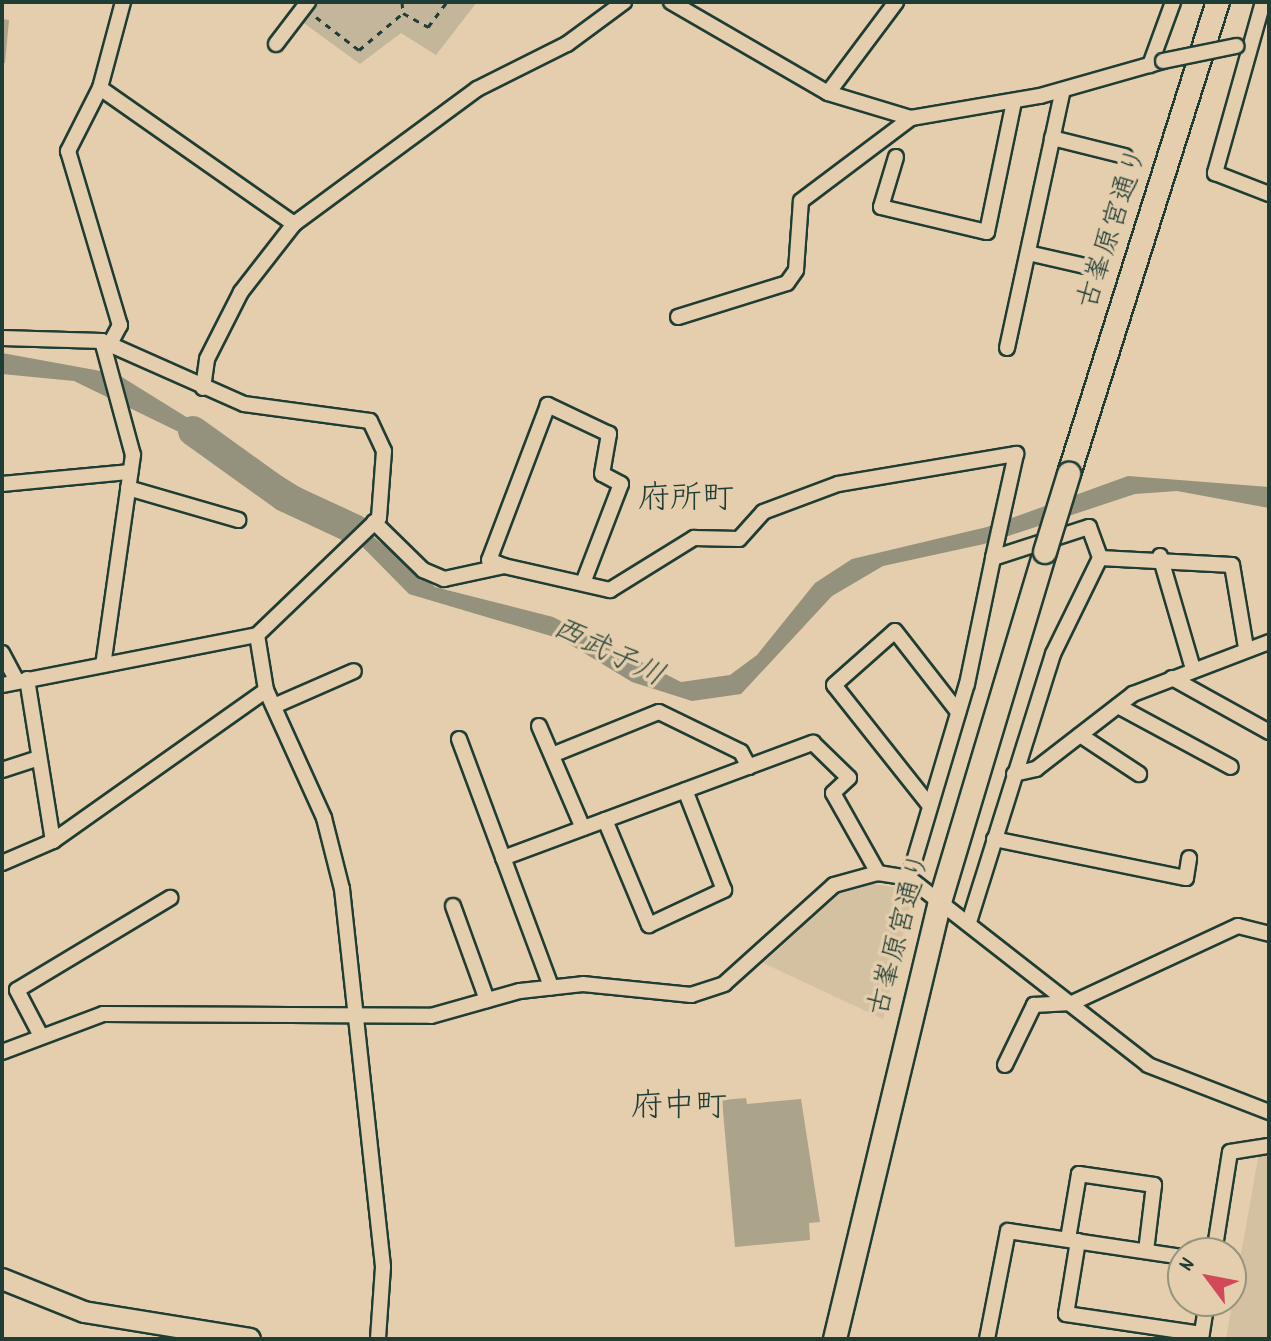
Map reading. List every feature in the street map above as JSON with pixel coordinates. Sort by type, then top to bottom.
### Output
[{"type":"main road","name":"古峯原宮通り","points":[[835,1339],[940,902],[1069,474],[1218,2]]},
{"type":"street","points":[[106,342],[120,325],[68,151],[100,88],[123,2]]},
{"type":"street","points":[[276,44],[308,2]]},
{"type":"street","points":[[203,388],[207,359],[241,292],[294,224],[477,89],[567,44],[624,2]]},
{"type":"street","points":[[671,2],[828,93],[911,118],[1014,102],[1156,63],[1269,38]]},
{"type":"street","points":[[828,93],[896,2]]},
{"type":"street","points":[[1156,63],[1173,2]]},
{"type":"street","points":[[1263,2],[1215,173],[1269,194]]},
{"type":"street","points":[[100,88],[294,224]]},
{"type":"street","points":[[1007,348],[1063,90]]},
{"type":"street","points":[[896,157],[881,207],[987,232],[1014,102]]},
{"type":"street","points":[[678,317],[787,283],[796,270],[801,201],[911,118]]},
{"type":"street","points":[[1052,138],[1125,156]]},
{"type":"street","points":[[1028,253],[1085,266]]},
{"type":"street","points":[[2,338],[106,342],[244,404],[370,421],[384,451],[374,522],[257,635],[15,682]]},
{"type":"street","points":[[103,665],[133,455],[106,342]]},
{"type":"street","points":[[583,583],[621,484],[602,474],[609,434],[548,405],[489,560],[610,590],[694,538],[739,539],[763,512],[838,484],[1016,454],[958,712],[909,878]]},
{"type":"street","points":[[2,484],[129,480],[238,520]]},
{"type":"street","points":[[374,522],[423,570],[444,579],[504,566]]},
{"type":"street","points":[[969,922],[1053,654],[1100,558],[1089,527],[993,558]]},
{"type":"street","points":[[1100,558],[1160,556],[1232,565],[1246,648]]},
{"type":"street","points":[[1160,556],[1193,669]]},
{"type":"street","points":[[930,806],[834,685],[895,631],[958,712]]},
{"type":"street","points":[[257,635],[266,690],[324,818],[342,889],[383,1267],[378,1339]]},
{"type":"street","points":[[1014,774],[1036,769],[1118,706],[1172,678],[1269,642]]},
{"type":"street","points":[[2,653],[15,682],[38,758],[53,841]]},
{"type":"street","points":[[274,706],[354,671]]},
{"type":"street","points":[[1172,678],[1269,732]]},
{"type":"street","points":[[2,863],[53,841],[266,690]]},
{"type":"street","points":[[1118,706],[1231,767]]},
{"type":"street","points":[[552,755],[659,712],[741,752],[749,767]]},
{"type":"street","points":[[539,726],[583,828]]},
{"type":"street","points":[[1080,735],[1139,774]]},
{"type":"street","points":[[459,739],[551,987]]},
{"type":"street","points":[[503,858],[813,743],[849,778],[833,793],[878,873]]},
{"type":"street","points":[[2,770],[38,758]]},
{"type":"street","points":[[605,820],[649,925],[724,890],[685,790]]},
{"type":"street","points":[[994,839],[1186,878],[1189,858]]},
{"type":"street","points":[[2,1052],[103,1014],[354,1013],[431,1016],[551,987],[691,995],[724,984],[834,885],[878,873],[909,878],[1148,1065],[1269,1112]]},
{"type":"street","points":[[41,1036],[17,990],[170,898]]},
{"type":"street","points":[[453,906],[487,1000]]},
{"type":"street","points":[[1005,1065],[1034,1005],[1072,1003],[1238,926],[1269,934]]},
{"type":"street","points":[[1217,1237],[1230,1152],[1269,1146]]},
{"type":"street","points":[[1146,1251],[1154,1185],[1079,1174],[1066,1314],[1201,1337],[1204,1317]]},
{"type":"street","points":[[987,1339],[1008,1231],[1167,1254]]},
{"type":"street","points":[[2,1279],[84,1312],[173,1333],[250,1339]]},
{"type":"path","points":[[402,2],[403,13]]},
{"type":"path","points":[[403,13],[428,27],[447,2]]},
{"type":"path","points":[[321,10],[315,18],[359,50],[403,13]]},
{"type":"shaded area","points":[[315,2],[477,2],[436,55],[401,33],[360,64],[301,21]]},
{"type":"shaded area","points":[[868,883],[899,888],[911,901],[883,1019],[763,963],[844,890]]},
{"type":"shaded area","points":[[1260,1147],[1269,1149],[1269,1339],[1226,1339],[1230,1317],[1247,1317],[1247,1237],[1244,1237]]},
{"type":"water","points":[[2,353],[117,374],[354,521],[435,587],[553,617],[681,682],[730,675],[757,655],[815,583],[852,559],[987,527],[1128,476],[1269,487],[1269,508],[1177,491],[1135,494],[984,544],[883,566],[832,596],[741,694],[692,701],[632,682],[561,639],[409,594],[340,524],[285,497],[249,466],[74,381],[2,374]]},
{"type":"building","points":[[2,19],[9,20],[5,63],[2,63]]},
{"type":"building","points":[[746,1098],[747,1104],[801,1099],[820,1222],[809,1223],[810,1240],[735,1247],[722,1100]]},
{"type":"waterway","name":"西武子川","points":[[193,431],[285,497],[356,530]]},
{"type":"district","name":"府所町","points":[[686,501]]},
{"type":"district","name":"府中町","points":[[679,1109]]}]
